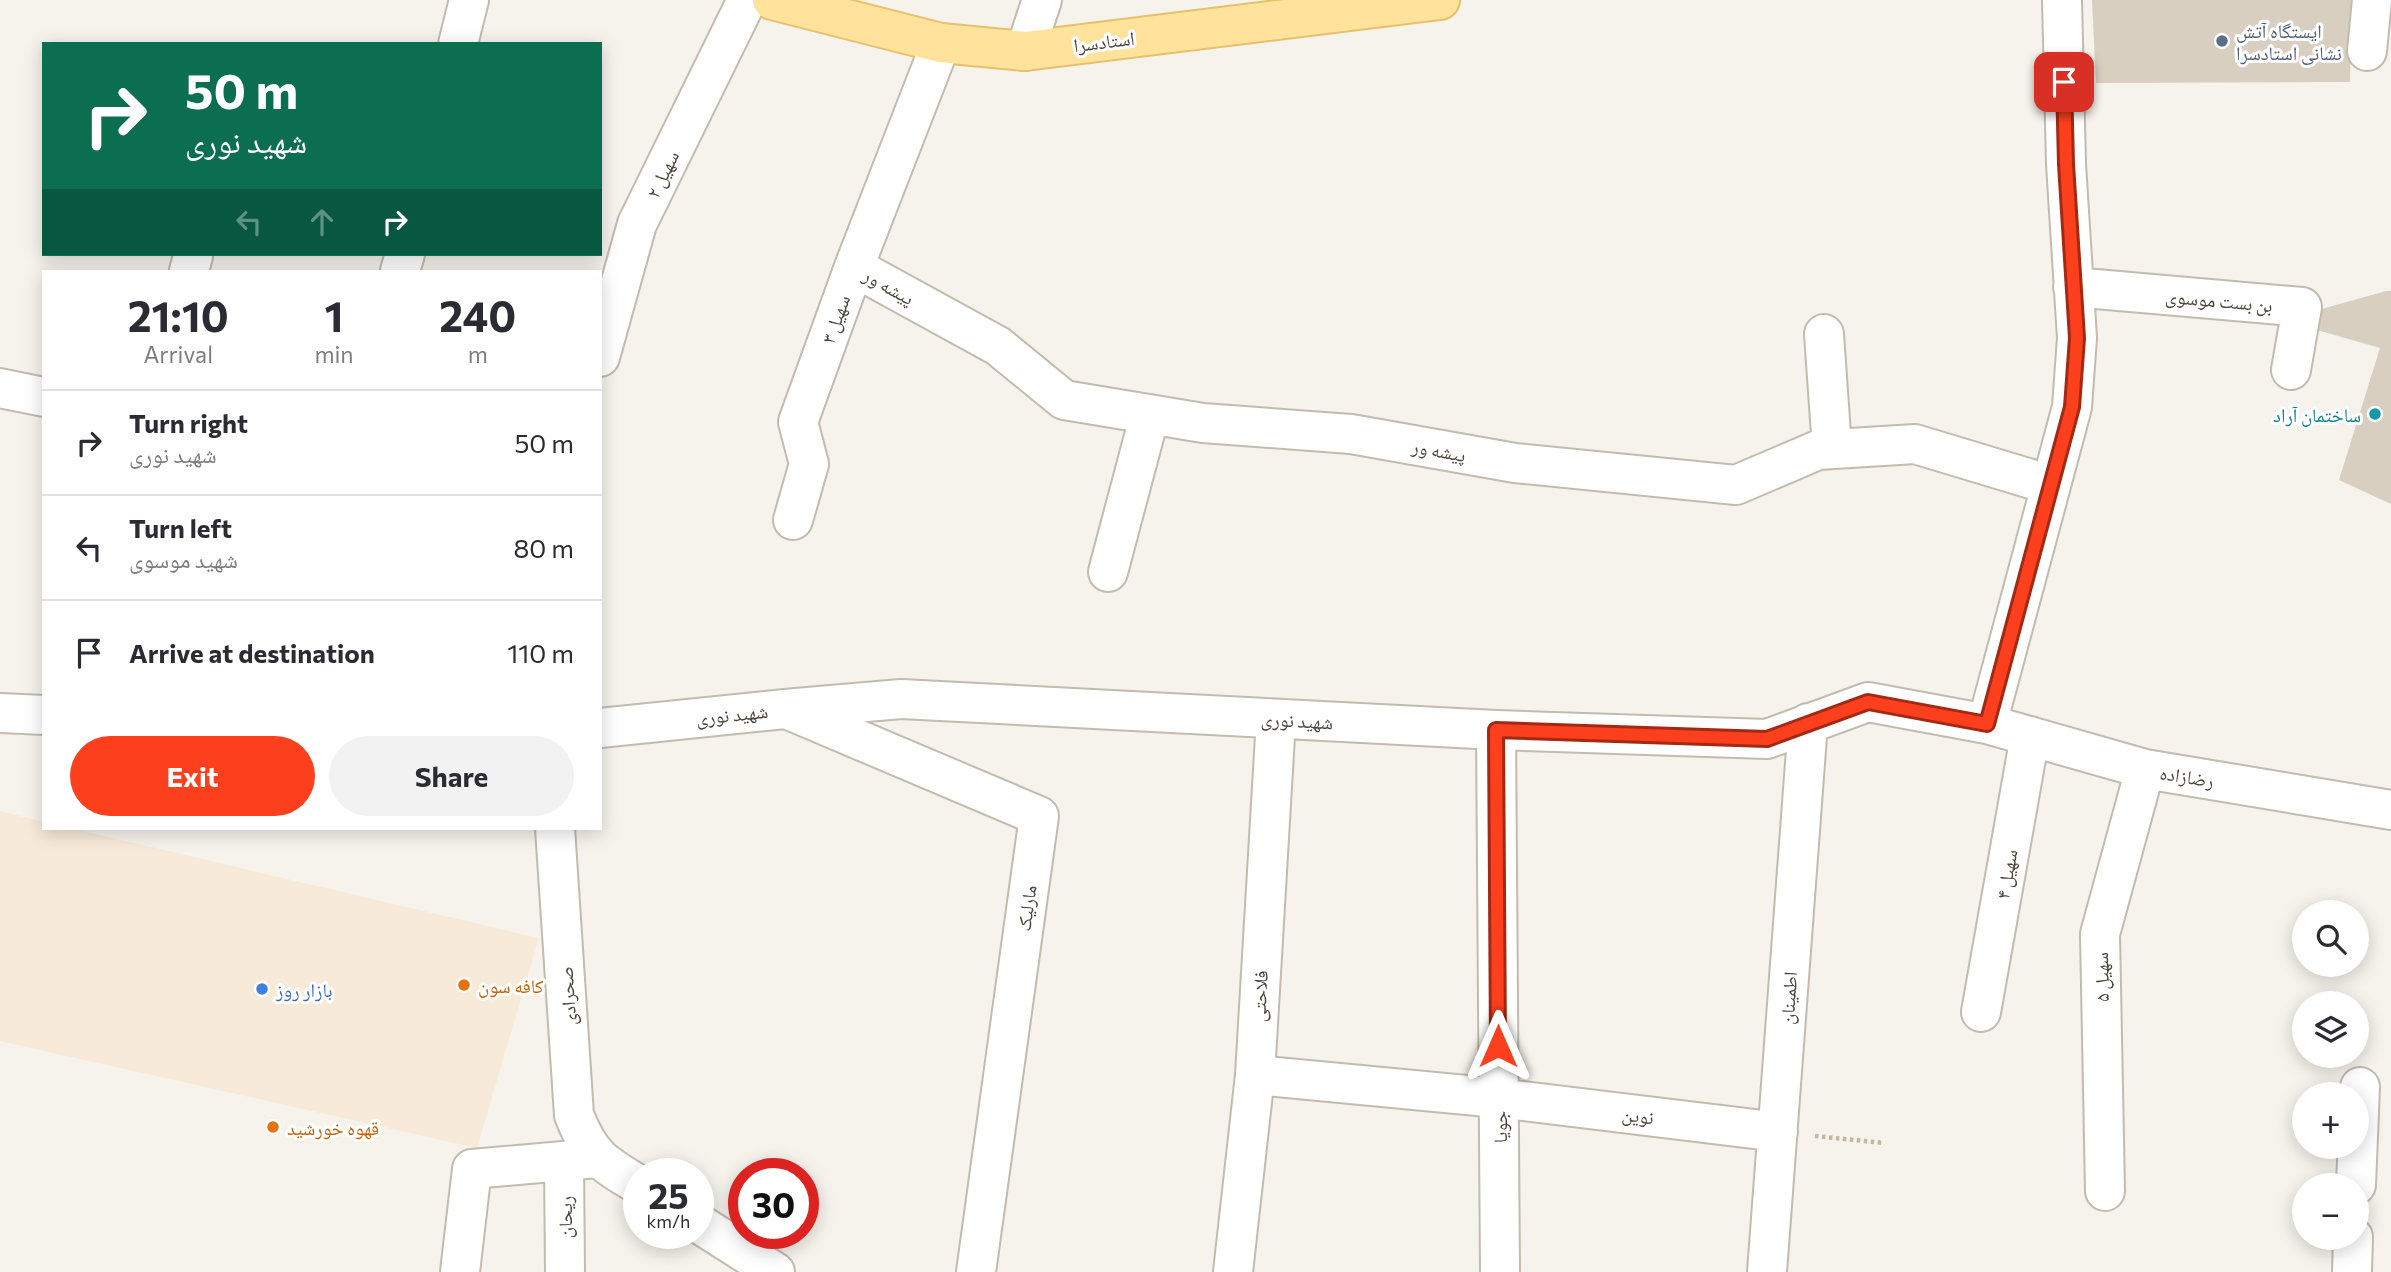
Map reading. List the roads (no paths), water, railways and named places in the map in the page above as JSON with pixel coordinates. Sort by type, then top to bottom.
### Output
[{"type":"main road","name":"استادسرا","points":[[772,0],[941,43],[1025,51],[1440,0]]},
{"type":"street","points":[[458,42],[469,0]]},
{"type":"street","name":"سهیل ۲","points":[[602,350],[637,224],[747,0]]},
{"type":"street","points":[[1025,51],[1042,0]]},
{"type":"street","points":[[1987,724],[2072,407],[2077,338],[2066,164],[2062,0]]},
{"type":"street","points":[[2367,51],[2372,0]]},
{"type":"street","name":"سهیل ۳","points":[[793,520],[809,464],[798,422],[854,267],[941,43]]},
{"type":"street","name":"پیشه ور","points":[[854,267],[998,346],[1063,400],[1203,423],[1350,434],[1515,463],[1736,485],[1818,450],[1914,444],[2052,485]]},
{"type":"street","name":"بن بست موسوی","points":[[2073,287],[2302,307],[2291,370]]},
{"type":"street","points":[[1825,334],[1832,449]]},
{"type":"street","points":[[0,388],[42,397]]},
{"type":"street","points":[[1108,572],[1150,414]]},
{"type":"street","name":"شهید نوری","points":[[602,728],[901,699],[1496,730],[1767,739],[1868,702],[1987,724]]},
{"type":"street","name":"مارلیک","points":[[785,709],[1039,816],[976,1272]]},
{"type":"street","points":[[0,713],[42,715]]},
{"type":"street","name":"فلاحتی","points":[[1233,1272],[1255,1075],[1276,719]]},
{"type":"street","name":"اطمینان","points":[[1767,1272],[1808,723]]},
{"type":"street","name":"رضازاده","points":[[1987,724],[2145,769],[2391,810]]},
{"type":"street","name":"جویا","points":[[1496,730],[1500,1272]]},
{"type":"street","name":"سهیل ۴","points":[[1981,1012],[2030,736]]},
{"type":"street","name":"سهیل ۵","points":[[2105,1191],[2100,934],[2145,769]]},
{"type":"street","name":"صحرادی","points":[[555,830],[574,1115],[584,1140],[580,1160]]},
{"type":"street","name":"نوین","points":[[1255,1075],[1499,1098],[1778,1132]]},
{"type":"street","points":[[460,1272],[472,1169],[580,1160],[623,1178]]},
{"type":"street","name":"ریحان","points":[[565,1272],[580,1160]]},
{"type":"street","points":[[714,1233],[775,1272]]},
{"type":"street","points":[[2352,1272],[2353,1250]]},
{"type":"place","name":"ایستگاه آتش نشانی استادسرا","points":[[2222,41]]},
{"type":"place","name":"ساختمان آراد","points":[[2375,414]]},
{"type":"place","name":"کافه سون","points":[[464,985]]},
{"type":"place","name":"بازار روز","points":[[262,989]]},
{"type":"place","name":"قهوه خورشید","points":[[273,1127]]}]
